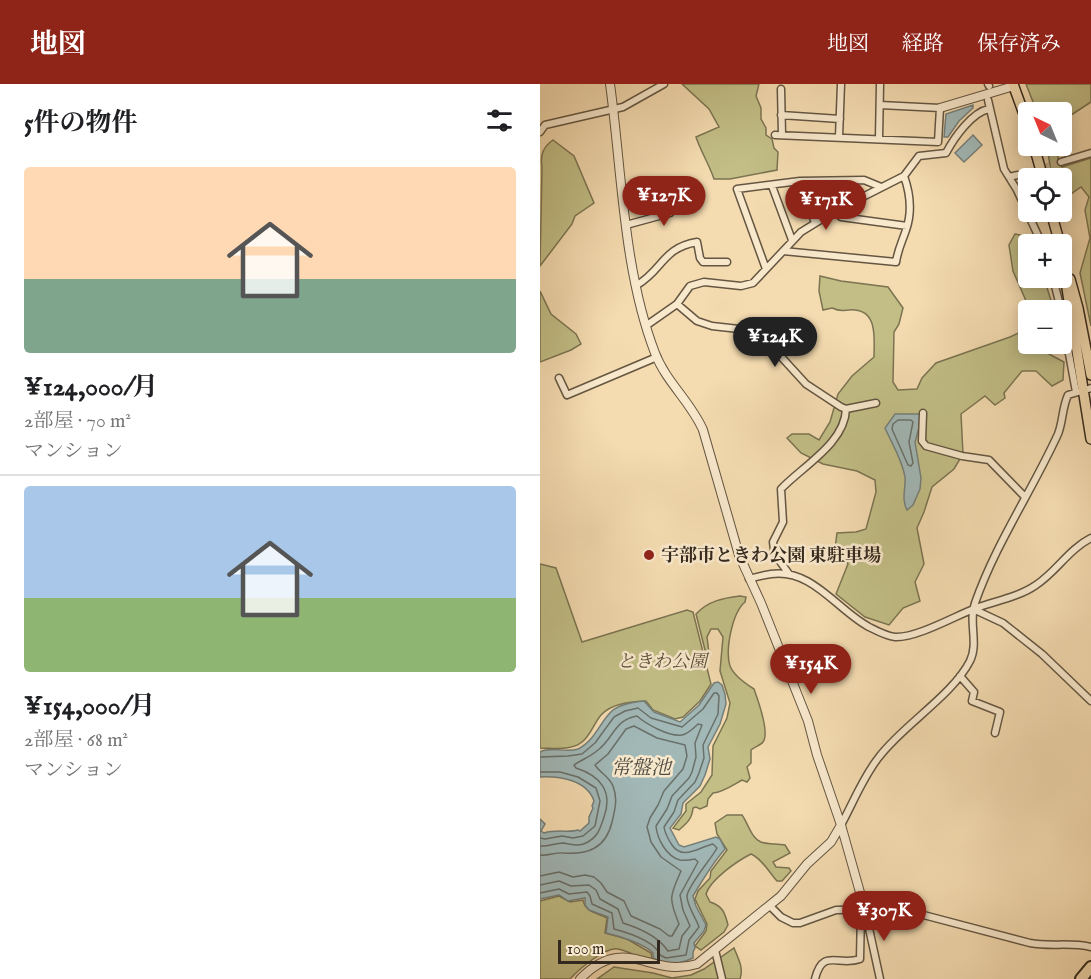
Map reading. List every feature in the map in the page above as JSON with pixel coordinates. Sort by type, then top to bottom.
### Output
[{"type":"highway","points":[[1081,979],[1091,967]]},
{"type":"main road","points":[[1014,85],[1020,102]]},
{"type":"main road","points":[[1072,287],[1091,375]]},
{"type":"main road","points":[[1067,288],[1091,439]]},
{"type":"street","points":[[610,84],[626,225],[647,325],[657,357],[704,430],[735,545],[808,721],[841,825],[863,910],[879,976],[873,979]]},
{"type":"street","points":[[540,132],[545,125],[623,107],[664,84]]},
{"type":"street","points":[[839,137],[841,84]]},
{"type":"street","points":[[879,139],[880,84]]},
{"type":"street","points":[[880,105],[940,108],[1014,85]]},
{"type":"street","points":[[781,89],[778,135],[938,142],[940,108]]},
{"type":"street","points":[[988,100],[1004,169],[1038,234]]},
{"type":"street","points":[[647,325],[677,304],[690,286],[704,282],[746,285],[753,283],[792,240],[815,223],[904,176],[919,156],[946,153],[954,139],[977,114],[989,109]]},
{"type":"street","points":[[781,115],[840,119]]},
{"type":"street","points":[[540,119],[545,125]]},
{"type":"street","points":[[1061,162],[1091,153]]},
{"type":"street","points":[[1009,177],[1018,175]]},
{"type":"street","points":[[783,251],[896,262],[898,246],[907,226],[909,196],[904,176]]},
{"type":"street","points":[[766,269],[737,189],[800,181],[864,180],[881,187]]},
{"type":"street","points":[[800,181],[815,223]]},
{"type":"street","points":[[772,186],[792,240]]},
{"type":"street","points":[[626,225],[670,213],[669,204]]},
{"type":"street","points":[[835,211],[842,217],[907,226]]},
{"type":"street","points":[[637,285],[647,278],[666,256],[684,244],[697,242],[703,262],[727,262]]},
{"type":"street","points":[[677,304],[697,321],[748,332],[774,349],[806,384],[846,409],[876,403]]},
{"type":"street","points":[[580,979],[601,963],[614,959],[631,960],[661,971],[675,971],[696,964],[770,906],[831,842],[879,756],[960,676],[972,658],[974,647],[972,609],[990,563],[1059,432],[1068,395],[1083,389],[1072,351]]},
{"type":"street","points":[[559,378],[567,395],[657,357]]},
{"type":"street","points":[[789,574],[779,560],[773,542],[783,522],[781,489],[836,436],[845,422],[846,409]]},
{"type":"street","points":[[923,413],[922,441],[926,446],[962,456],[989,460],[1025,497]]},
{"type":"street","points":[[749,579],[772,573],[789,574],[808,582],[868,626],[896,637],[932,627],[972,609],[1037,585],[1075,549],[1091,538]]},
{"type":"street","points":[[972,609],[1003,623],[1042,654],[1091,700]]},
{"type":"street","points":[[960,676],[974,692],[972,701],[1000,712],[995,733]]},
{"type":"street","points":[[770,906],[781,917],[793,923],[800,923],[836,910],[896,909],[916,912],[1042,945],[1077,943],[1091,947]]},
{"type":"street","points":[[814,979],[819,965],[826,960],[834,959],[846,963],[860,959],[863,910]]},
{"type":"street","points":[[715,950],[722,979]]},
{"type":"green space","points":[[682,84],[759,84],[756,96],[761,108],[761,119],[766,128],[766,135],[772,139],[774,148],[778,152],[777,170],[730,179],[714,179],[696,137],[719,127],[709,109]]},
{"type":"green space","points":[[1026,84],[1091,84],[1091,102],[1072,114],[1072,102],[1033,102]]},
{"type":"green space","points":[[553,140],[574,156],[594,203],[575,216],[572,224],[540,266],[541,159],[545,148]]},
{"type":"green space","points":[[1049,156],[1058,156],[1062,167],[1091,158],[1091,326],[1080,273],[1090,238],[1085,210],[1089,197],[1081,187],[1072,193],[1072,168],[1050,168]]},
{"type":"green space","points":[[1015,234],[1018,235],[1018,282],[1013,271],[1009,245]]},
{"type":"green space","points":[[820,276],[888,287],[903,308],[899,324],[894,332],[893,382],[898,390],[917,389],[922,378],[936,363],[1018,333],[1018,354],[1049,354],[1064,362],[1063,380],[1052,386],[1036,371],[1022,371],[1004,393],[1005,398],[995,405],[985,396],[961,414],[963,454],[954,469],[932,487],[917,528],[924,564],[915,582],[920,601],[903,608],[889,625],[865,617],[836,594],[848,564],[835,549],[837,533],[866,529],[876,492],[875,480],[857,471],[823,464],[801,453],[787,438],[792,434],[809,434],[819,440],[830,422],[838,394],[852,376],[874,357],[873,328],[868,316],[855,310],[841,311],[832,308],[823,310],[819,291]]},
{"type":"green space","points":[[1020,288],[1047,288],[1051,300],[1026,300]]},
{"type":"green space","points":[[540,291],[551,314],[576,334],[581,344],[540,362]]},
{"type":"green space","name":"ときわ公園","points":[[540,564],[556,568],[582,642],[687,610],[693,612],[711,684],[700,701],[683,717],[675,719],[653,710],[646,701],[616,706],[601,715],[588,736],[578,745],[540,748]]},
{"type":"green space","points":[[746,597],[733,623],[728,651],[730,666],[734,673],[754,689],[763,716],[765,738],[762,743],[751,750],[751,763],[747,767],[750,778],[747,782],[742,780],[713,793],[708,799],[707,806],[700,809],[693,808],[689,821],[679,830],[673,828],[686,811],[686,804],[701,792],[712,775],[713,746],[727,718],[730,703],[720,671],[723,637],[718,629],[711,629],[707,637],[709,653],[705,650],[696,614],[716,601]]},
{"type":"green space","points":[[727,815],[742,815],[752,834],[761,842],[785,845],[790,853],[773,862],[776,867],[789,868],[791,871],[782,881],[777,881],[762,862],[751,854],[725,871],[706,894],[710,902],[723,910],[728,925],[724,932],[701,950],[695,946],[706,931],[707,924],[695,899],[698,891],[710,878],[711,871],[727,850],[717,834],[715,823]]},
{"type":"green space","points":[[559,896],[570,902],[583,900],[589,910],[607,918],[605,933],[627,939],[651,953],[654,965],[627,952],[613,949],[592,960],[570,979],[540,979],[540,901]]},
{"type":"green space","points":[[734,948],[741,967],[740,979],[597,979],[614,967],[672,978],[691,975],[704,969]]},
{"type":"water","points":[[973,105],[973,108],[959,121],[948,137],[944,137],[946,114]]},
{"type":"water","points":[[973,135],[982,145],[964,162],[955,153]]},
{"type":"water","points":[[895,414],[919,414],[922,417],[915,442],[921,478],[920,489],[913,505],[907,510],[904,502],[904,470],[885,428]]},
{"type":"water","name":"常盤池","points":[[718,682],[722,685],[726,704],[720,724],[708,747],[710,759],[705,775],[700,786],[683,803],[681,814],[670,828],[679,845],[684,847],[716,837],[720,839],[725,849],[693,896],[706,925],[694,943],[693,958],[668,963],[653,958],[653,953],[638,944],[606,933],[608,917],[589,910],[585,905],[585,898],[568,901],[559,895],[540,899],[540,819],[545,824],[541,831],[544,833],[580,831],[589,823],[594,801],[585,788],[579,784],[556,777],[540,777],[540,752],[578,749],[592,738],[612,711],[630,703],[644,701],[654,712],[680,722],[699,705],[714,683]]},
{"type":"tunnel","points":[[1041,168],[1061,162]]},
{"type":"place","name":"宇部市ときわ公園 東駐車場","points":[[649,555]]}]
